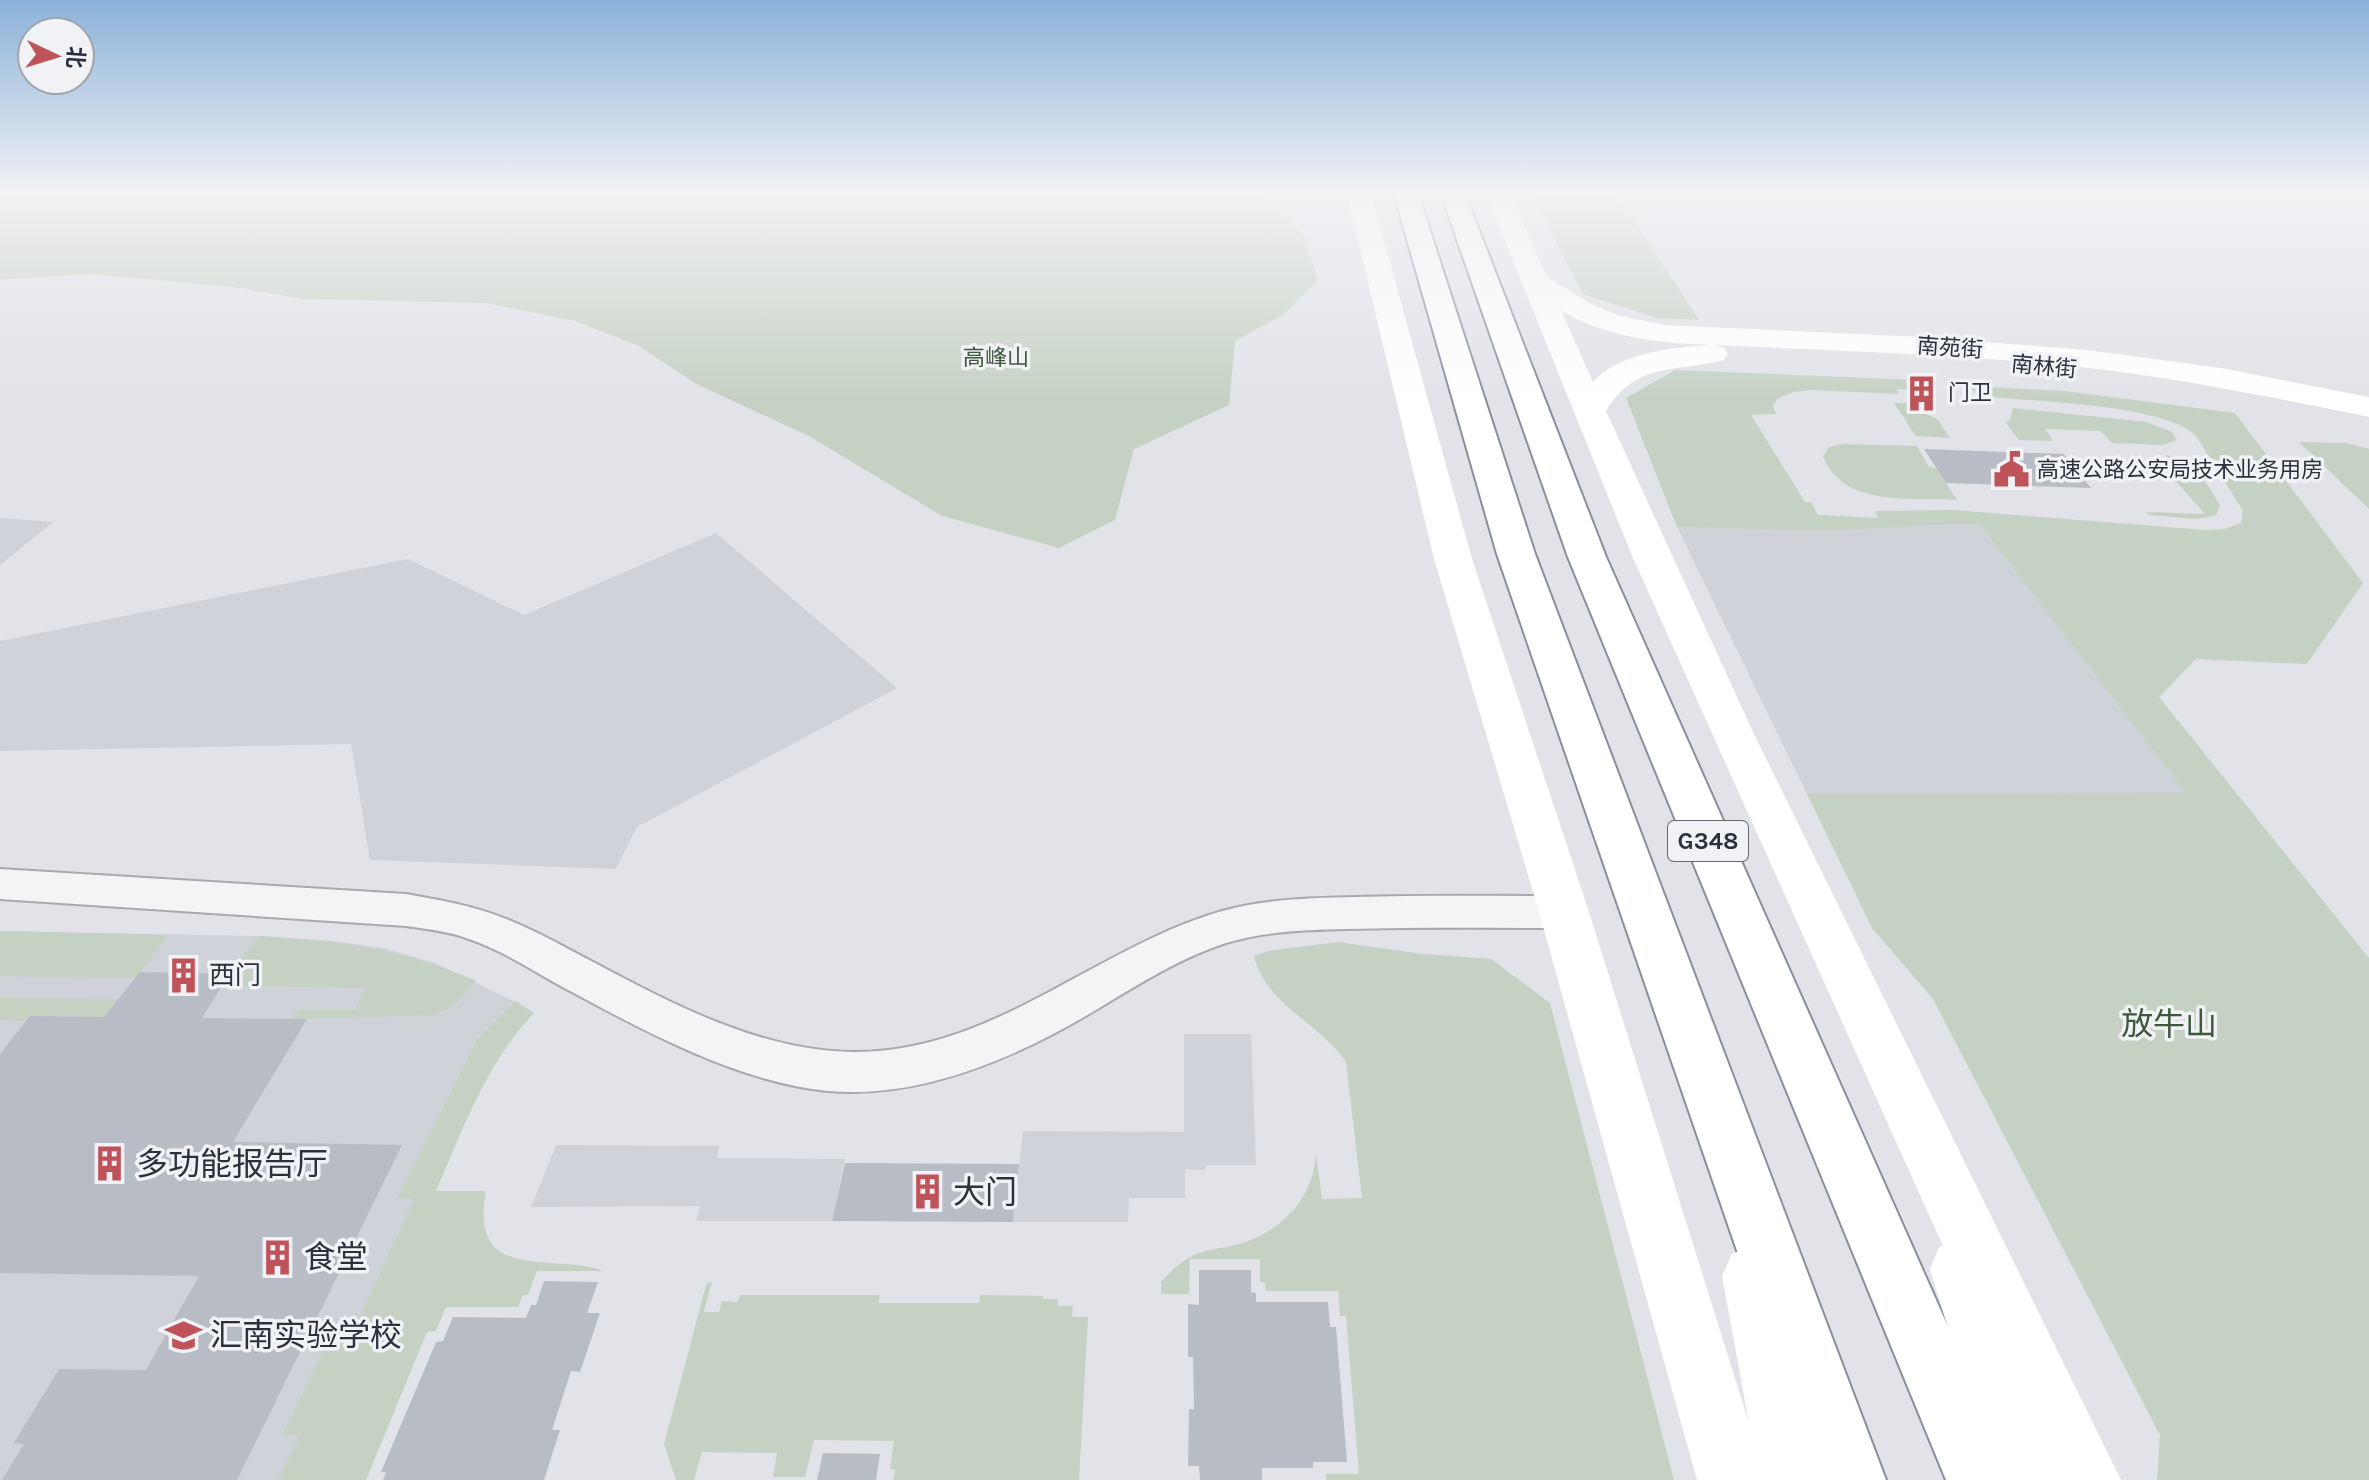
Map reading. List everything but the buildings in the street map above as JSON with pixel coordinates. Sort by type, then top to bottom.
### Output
[{"type":"main road","points":[[1377,263],[1453,559],[1564,912],[1732,1480]]},
{"type":"main road","name":"G348","points":[[1427,263],[1516,554],[1851,1480]]},
{"type":"main road","name":"G348","points":[[1478,263],[1587,557],[1981,1480]]},
{"type":"main road","points":[[1529,263],[1652,558],[1732,734],[2086,1480]]},
{"type":"main road","name":"南苑街","points":[[1538,283],[1581,310],[1612,323],[1666,334],[1922,346],[2087,359],[2221,377],[2369,407]]},
{"type":"main road","name":"南林街","points":[[1591,409],[1607,385],[1626,373],[1685,355],[1721,353],[2008,363],[2098,372],[2226,391],[2369,420]]},
{"type":"main road","points":[[1904,1093],[2029,1480]]},
{"type":"main road","points":[[1723,1120],[1795,1480]]},
{"type":"street","points":[[0,884],[406,910],[472,923],[715,1038],[774,1062],[828,1071],[880,1070],[928,1063],[986,1046],[1165,949],[1221,928],[1269,918],[1373,912],[1564,912]]},
{"type":"shaded area","points":[[0,518],[53,522],[0,565]]},
{"type":"shaded area","points":[[1980,525],[2187,794],[1807,794],[1677,527],[1823,531]]},
{"type":"shaded area","points":[[716,533],[897,688],[637,827],[616,869],[370,860],[351,744],[0,751],[0,641],[408,559],[524,615]]},
{"type":"shaded area","name":"汇南实验学校","points":[[0,931],[259,936],[333,941],[383,948],[435,963],[518,1003],[303,1480],[0,1480]]},
{"type":"shaded area","points":[[1184,1034],[1251,1034],[1256,1165],[1206,1165],[1205,1170],[1185,1169],[1185,1198],[1129,1198],[1128,1222],[1013,1222],[1023,1131],[1184,1132]]},
{"type":"shaded area","points":[[556,1145],[719,1146],[717,1158],[845,1159],[832,1221],[696,1221],[700,1206],[531,1207]]},
{"type":"green space","name":"高峰山","points":[[0,263],[1313,263],[1318,280],[1283,315],[1235,341],[1229,405],[1134,449],[1115,520],[1059,548],[942,516],[809,436],[696,384],[639,346],[575,321],[485,303],[303,299],[234,287],[89,274],[0,280]]},
{"type":"green space","points":[[1567,263],[1662,263],[1699,320],[1657,318],[1583,294]]},
{"type":"green space","name":"放牛山","points":[[1675,370],[1917,380],[1928,390],[1897,389],[1899,394],[1793,392],[1777,399],[1773,407],[1776,414],[1751,415],[1805,502],[1811,502],[1818,515],[1878,518],[1875,511],[1953,510],[2225,529],[2241,523],[2243,511],[2197,437],[2181,426],[2157,417],[2095,406],[1979,396],[1968,386],[2065,391],[2235,413],[2363,583],[2307,664],[2196,659],[2159,697],[2369,958],[2369,1480],[2157,1480],[2160,1435],[1933,999],[1872,928],[1807,794],[2186,793],[1980,525],[1823,531],[1677,527],[1626,398]]},
{"type":"green space","points":[[1894,403],[1906,403],[1938,420],[1950,438],[1916,436]]},
{"type":"green space","points":[[2013,408],[2147,422],[2172,432],[2177,440],[2163,445],[2112,443],[2101,431],[2045,429],[2053,441],[2019,440],[2006,423],[2011,418]]},
{"type":"green space","points":[[2299,442],[2346,443],[2369,449],[2369,509]]},
{"type":"green space","points":[[1843,444],[1917,446],[1929,467],[1936,468],[1957,500],[1900,498],[1862,492],[1833,473],[1823,456],[1829,447]]},
{"type":"green space","points":[[2165,455],[2185,462],[2198,473],[2220,505],[2216,515],[2197,519],[2149,515],[2146,512],[2205,514],[2168,472],[2180,471]]},
{"type":"green space","points":[[0,931],[168,935],[136,978],[0,976]]},
{"type":"green space","points":[[259,936],[370,948],[422,961],[476,981],[454,1005],[435,1015],[292,1019],[298,1010],[354,1010],[366,988],[220,986]]},
{"type":"green space","points":[[1338,942],[1423,954],[1491,959],[1550,1003],[1674,1480],[1326,1480],[1326,1474],[1359,1474],[1346,1316],[1340,1316],[1338,1291],[1266,1291],[1265,1283],[1260,1282],[1260,1259],[1190,1259],[1189,1294],[1161,1294],[1161,1282],[1189,1257],[1243,1243],[1284,1220],[1310,1184],[1316,1153],[1322,1199],[1362,1198],[1346,1062],[1323,1036],[1270,988],[1254,956],[1268,951]]},
{"type":"green space","points":[[0,998],[123,999],[110,1017],[30,1016],[26,1021],[0,1020]]},
{"type":"green space","points":[[516,1001],[534,1013],[517,1032],[489,1075],[436,1191],[486,1191],[484,1221],[490,1240],[502,1253],[519,1259],[603,1271],[537,1271],[528,1295],[523,1295],[518,1307],[446,1307],[436,1331],[427,1332],[366,1480],[278,1480],[300,1436],[282,1435],[332,1332],[352,1334],[414,1199],[397,1198],[477,1039]]},
{"type":"green space","points":[[712,1281],[704,1312],[719,1312],[722,1301],[737,1302],[740,1295],[880,1295],[878,1303],[979,1303],[980,1295],[1043,1296],[1043,1299],[1058,1299],[1058,1306],[1073,1306],[1072,1317],[1088,1317],[1079,1480],[893,1480],[895,1470],[890,1469],[894,1441],[814,1440],[805,1477],[773,1477],[777,1453],[702,1452],[694,1480],[676,1480],[664,1444],[706,1285]]},
{"type":"place","name":"门卫","points":[[1922,393]]},
{"type":"place","name":"高速公路公安局技术业务用房","points":[[2011,470]]},
{"type":"place","name":"西门","points":[[183,975]]},
{"type":"place","name":"多功能报告厅","points":[[110,1164]]},
{"type":"place","name":"大门","points":[[927,1192]]},
{"type":"place","name":"食堂","points":[[278,1257]]},
{"type":"place","name":"汇南实验学校","points":[[184,1335]]}]
